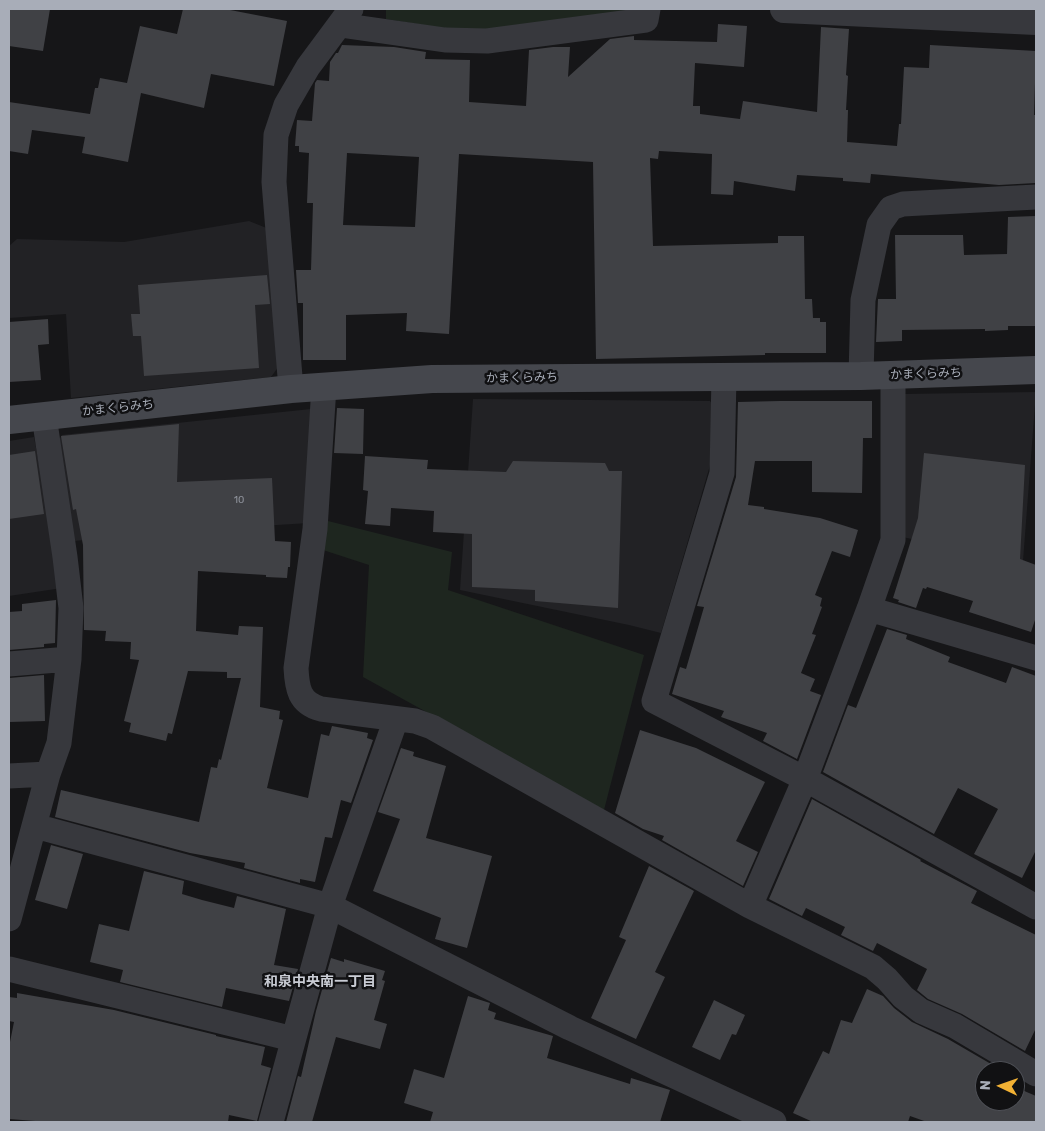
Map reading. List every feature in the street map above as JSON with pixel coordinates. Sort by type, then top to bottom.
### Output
[{"type":"main road","name":"かまくらみち","points":[[9,420],[291,389],[432,379],[861,376],[1036,370]]},
{"type":"street","points":[[291,389],[274,182],[276,135],[286,105],[308,67],[346,17],[445,40],[487,41],[646,20],[648,9]]},
{"type":"street","points":[[784,9],[1036,20]]},
{"type":"street","points":[[861,376],[863,300],[879,225],[891,208],[903,204],[1036,197]]},
{"type":"street","points":[[750,906],[805,779],[893,540],[893,375]]},
{"type":"street","points":[[724,376],[722,473],[654,701],[805,779],[1036,907]]},
{"type":"street","points":[[324,386],[315,529],[296,668],[296,680],[306,702],[312,707],[415,721],[432,727],[750,906],[873,967],[902,997],[921,1011],[955,1026],[1034,1067]]},
{"type":"street","points":[[9,920],[36,826],[48,774],[59,743],[69,659],[70,600],[44,416]]},
{"type":"street","points":[[869,609],[1036,658]]},
{"type":"street","points":[[9,664],[69,659]]},
{"type":"street","points":[[271,1122],[330,906],[396,719]]},
{"type":"street","points":[[9,776],[48,774]]},
{"type":"street","points":[[36,826],[330,906],[570,1028],[774,1122]]},
{"type":"street","points":[[9,969],[293,1039]]},
{"type":"shaded area","points":[[386,9],[634,9],[633,14],[471,33],[386,19]]},
{"type":"shaded area","points":[[249,221],[269,229],[279,366],[271,377],[71,398],[66,314],[9,318],[9,246],[17,239],[124,242]]},
{"type":"shaded area","points":[[1036,392],[1023,561],[902,537],[904,394]]},
{"type":"shaded area","points":[[473,399],[710,401],[714,407],[711,462],[661,633],[460,590]]},
{"type":"shaded area","points":[[311,409],[309,523],[180,531],[74,541],[57,443],[62,435]]},
{"type":"shaded area","points":[[34,437],[62,588],[9,596],[9,441]]},
{"type":"shaded area","points":[[328,521],[452,552],[448,590],[644,655],[604,810],[363,677],[369,565],[323,550]]},
{"type":"building","points":[[9,9],[50,9],[43,51],[9,46]]},
{"type":"building","points":[[183,9],[225,9],[287,21],[274,86],[211,74],[204,108],[141,93],[128,162],[82,153],[85,137],[32,130],[28,154],[9,151],[9,102],[90,114],[95,88],[98,88],[100,78],[127,83],[140,26],[177,34]]},
{"type":"building","points":[[718,24],[747,26],[744,67],[695,63],[693,106],[700,106],[700,114],[740,119],[743,101],[817,112],[821,27],[849,29],[846,75],[848,76],[847,142],[897,146],[899,124],[901,124],[904,67],[929,68],[930,45],[1036,51],[1034,115],[1036,115],[1036,183],[999,185],[871,174],[870,183],[843,181],[843,178],[797,175],[795,191],[734,181],[733,195],[711,194],[712,154],[659,151],[658,159],[650,158],[653,246],[778,243],[778,236],[804,236],[805,299],[812,299],[813,318],[820,318],[820,322],[826,322],[826,353],[765,353],[765,355],[596,359],[593,162],[459,154],[449,334],[406,331],[407,313],[346,315],[346,360],[303,360],[303,303],[298,303],[296,270],[311,270],[313,203],[307,203],[309,153],[299,152],[299,146],[295,146],[297,120],[312,121],[315,83],[317,80],[329,81],[330,62],[342,45],[394,47],[426,52],[425,59],[470,60],[469,102],[526,106],[529,50],[570,47],[568,77],[610,39],[634,36],[634,40],[717,42]],"holes":[[[347,153],[419,157],[415,227],[343,225]]]},
{"type":"building","points":[[1036,216],[1036,326],[1008,326],[1008,330],[985,331],[985,329],[902,330],[902,341],[876,342],[878,299],[896,299],[895,235],[963,235],[964,255],[1007,254],[1008,217]]},
{"type":"building","points":[[267,275],[270,304],[255,305],[259,368],[144,376],[141,336],[133,336],[131,314],[140,314],[138,285]]},
{"type":"building","points":[[48,319],[49,344],[38,345],[41,380],[9,382],[9,322]]},
{"type":"building","points":[[872,401],[872,438],[863,438],[862,493],[812,492],[812,461],[755,461],[748,505],[820,518],[858,530],[850,557],[832,551],[815,595],[822,598],[820,606],[822,607],[812,634],[816,635],[801,673],[815,679],[810,691],[821,695],[797,759],[763,741],[767,733],[721,717],[724,711],[672,694],[680,667],[686,669],[704,607],[697,606],[736,477],[738,402]]},
{"type":"building","points":[[337,408],[364,409],[363,454],[334,453]]},
{"type":"building","points":[[179,424],[177,482],[272,478],[275,541],[291,542],[290,567],[288,567],[287,578],[198,571],[196,631],[238,635],[239,626],[263,627],[260,707],[280,711],[279,719],[283,720],[267,788],[308,798],[321,734],[329,736],[332,726],[368,733],[367,738],[373,740],[351,803],[341,800],[332,838],[325,837],[315,882],[300,879],[300,883],[244,868],[245,863],[190,853],[55,817],[61,790],[199,822],[211,767],[217,768],[219,759],[221,760],[241,678],[227,678],[227,672],[188,671],[172,734],[168,733],[166,741],[129,732],[131,723],[124,721],[139,660],[130,659],[131,642],[105,641],[106,631],[84,630],[83,545],[76,509],[73,510],[61,436]]},
{"type":"building","points":[[35,451],[44,514],[9,519],[9,455]]},
{"type":"building","points":[[924,453],[1025,465],[1020,559],[1036,565],[1036,617],[1031,632],[969,612],[973,601],[927,587],[926,589],[923,588],[916,608],[898,602],[899,600],[893,598],[918,518]]},
{"type":"building","points":[[365,456],[428,460],[427,469],[506,472],[513,461],[605,463],[609,471],[622,471],[618,608],[535,601],[535,590],[472,587],[472,534],[433,532],[434,511],[391,508],[390,526],[365,524],[368,491],[363,490]]},
{"type":"building","points":[[56,600],[55,643],[44,644],[44,647],[9,650],[9,612],[22,611],[22,604]]},
{"type":"building","points":[[887,629],[907,635],[906,639],[950,657],[948,662],[1006,683],[1012,667],[1036,676],[1036,850],[1022,878],[974,854],[998,809],[958,788],[934,834],[823,772],[848,705],[856,708]]},
{"type":"building","points":[[44,675],[45,721],[9,722],[9,678]]},
{"type":"building","points":[[640,730],[696,748],[765,782],[736,841],[758,852],[743,886],[662,840],[664,836],[643,829],[615,813]]},
{"type":"building","points":[[401,748],[414,752],[413,756],[446,766],[426,838],[492,856],[467,948],[435,939],[441,918],[373,891],[400,819],[378,812]]},
{"type":"building","points":[[812,799],[920,861],[977,891],[971,903],[1036,935],[1036,1028],[1025,1051],[962,1014],[928,999],[917,990],[927,969],[877,943],[873,951],[841,935],[845,927],[806,908],[802,916],[769,899]]},
{"type":"building","points":[[51,845],[83,854],[67,909],[35,900]]},
{"type":"building","points":[[649,866],[694,891],[655,972],[665,977],[636,1039],[591,1018],[626,940],[619,937]]},
{"type":"building","points":[[144,871],[184,881],[182,894],[202,900],[234,908],[237,896],[286,909],[274,965],[298,969],[289,1001],[226,988],[222,1007],[120,982],[123,970],[90,962],[99,924],[129,931]]},
{"type":"building","points":[[331,958],[344,962],[344,959],[385,971],[382,980],[385,981],[374,1020],[387,1024],[380,1049],[336,1037],[312,1122],[286,1122],[298,1076],[301,1077],[316,1011]]},
{"type":"building","points":[[867,989],[883,996],[894,1008],[912,1022],[948,1039],[986,1061],[975,1061],[975,1111],[1025,1111],[1025,1091],[1036,1096],[1036,1122],[927,1122],[910,1116],[908,1122],[813,1122],[793,1113],[823,1051],[829,1054],[841,1020],[852,1023]]},
{"type":"building","points":[[17,993],[114,1010],[265,1047],[261,1065],[271,1068],[257,1121],[229,1115],[228,1122],[48,1122],[9,1119],[9,1047],[14,1022],[9,1021],[9,997],[17,998]]},
{"type":"building","points":[[468,996],[490,1003],[488,1010],[496,1013],[494,1019],[553,1036],[547,1058],[630,1084],[631,1078],[670,1090],[660,1122],[430,1122],[433,1112],[404,1103],[414,1069],[444,1078]]},
{"type":"building","points":[[714,1000],[745,1015],[736,1035],[732,1034],[720,1060],[692,1047]]},
{"type":"district","name":"和泉中央南一丁目","points":[[320,982]]}]
